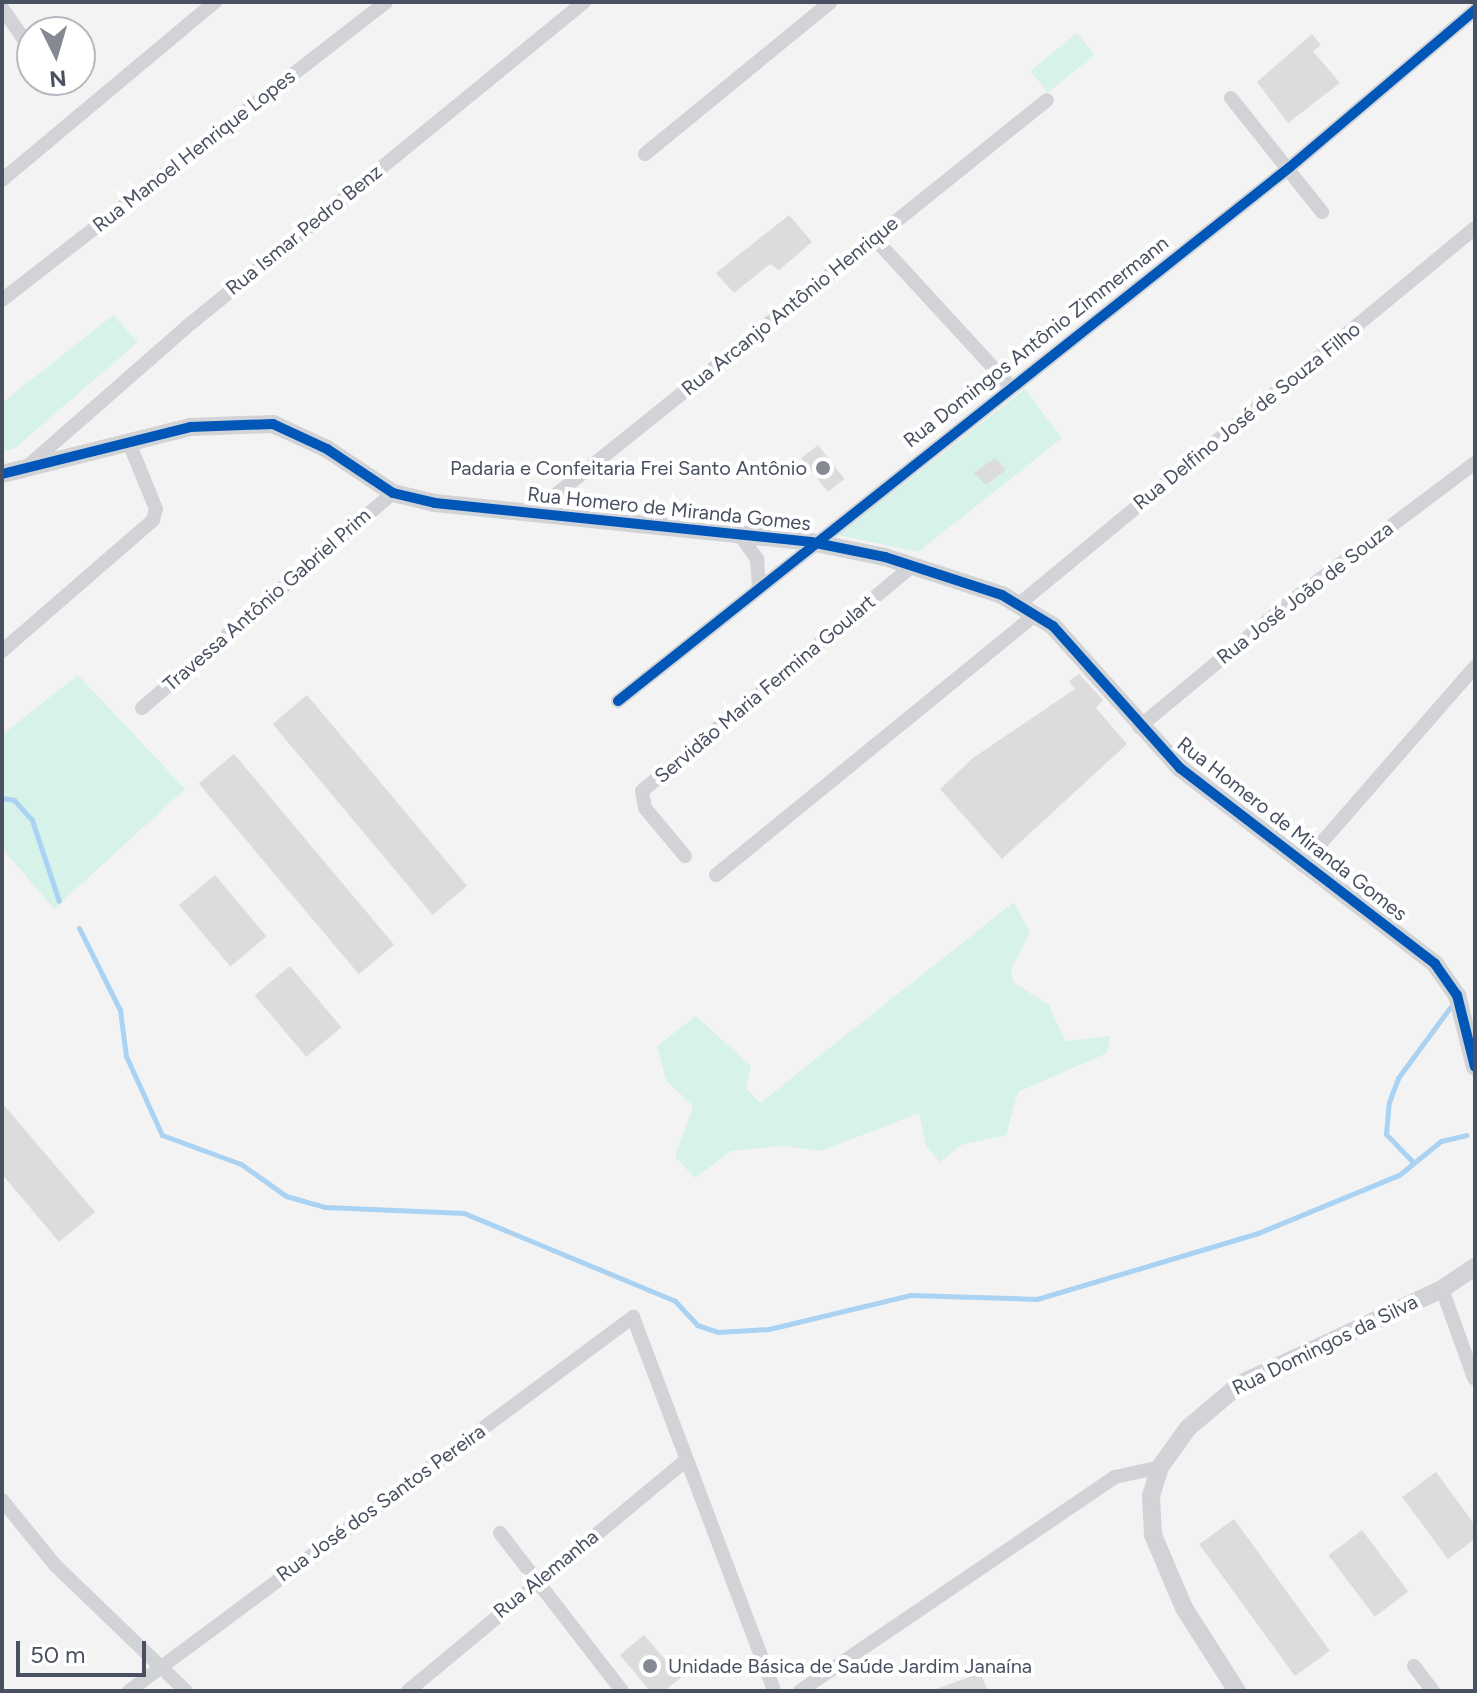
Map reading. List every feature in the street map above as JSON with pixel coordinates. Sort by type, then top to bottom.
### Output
[{"type":"street","points":[[2,180],[215,2]]},
{"type":"street","name":"Rua Manoel Henrique Lopes","points":[[2,300],[386,2]]},
{"type":"street","name":"Rua Ismar Pedro Benz","points":[[30,464],[184,329],[584,2]]},
{"type":"street","points":[[645,154],[831,2]]},
{"type":"street","points":[[2,8],[16,28]]},
{"type":"street","name":"Rua Domingos Antônio Zimmermann","points":[[618,701],[811,542],[1290,167],[1475,10]]},
{"type":"street","points":[[1231,98],[1290,167],[1322,212]]},
{"type":"street","name":"Rua Arcanjo Antônio Henrique","points":[[533,513],[1047,100]]},
{"type":"street","name":"Rua Delfino José de Souza Filho","points":[[1019,604],[1475,228]]},
{"type":"street","points":[[875,239],[1010,386]]},
{"type":"street","name":"Rua Homero de Miranda Gomes","points":[[2,474],[30,464],[190,427],[273,424],[327,449],[393,493],[533,513],[811,542],[913,565],[1019,604],[1036,614],[1084,658],[1139,727],[1302,865],[1418,949],[1448,979],[1475,1067]]},
{"type":"street","points":[[2,651],[153,520],[156,509],[129,443]]},
{"type":"street","name":"Rua José João de Souza","points":[[1139,727],[1295,598],[1475,463]]},
{"type":"street","name":"Travessa Antônio Gabriel Prim","points":[[142,708],[393,493]]},
{"type":"street","points":[[739,534],[757,559],[759,585]]},
{"type":"street","name":"Servidão Maria Fermina Goulart","points":[[685,856],[645,808],[642,791],[913,565]]},
{"type":"street","points":[[716,875],[1036,614]]},
{"type":"street","points":[[1302,865],[1475,667]]},
{"type":"street","name":"Rua Domingos da Silva","points":[[1237,1691],[1184,1608],[1153,1535],[1151,1496],[1160,1467],[1188,1428],[1240,1384],[1442,1289],[1475,1267]]},
{"type":"street","points":[[1442,1289],[1474,1378]]},
{"type":"street","name":"Rua José dos Santos Pereira","points":[[129,1691],[633,1317],[686,1460]]},
{"type":"street","points":[[686,1460],[774,1691]]},
{"type":"street","name":"Rua Alemanha","points":[[408,1691],[537,1579],[686,1460]]},
{"type":"street","points":[[800,1691],[1115,1477],[1160,1467]]},
{"type":"street","points":[[2,1500],[55,1565],[163,1663],[186,1691]]},
{"type":"street","points":[[500,1533],[622,1691]]},
{"type":"street","points":[[1414,1666],[1433,1691]]},
{"type":"green space","points":[[1077,33],[1095,55],[1048,93],[1030,71]]},
{"type":"green space","points":[[113,315],[138,342],[15,448],[2,452],[2,403]]},
{"type":"green space","points":[[1025,389],[1062,438],[918,552],[838,535]]},
{"type":"green space","points":[[78,675],[185,789],[54,909],[2,848],[2,735]]},
{"type":"green space","points":[[1014,902],[1030,933],[1011,969],[1013,982],[1049,1005],[1065,1041],[1111,1036],[1107,1053],[1018,1092],[1006,1135],[961,1145],[940,1162],[926,1146],[919,1113],[821,1151],[784,1146],[731,1151],[695,1178],[675,1157],[693,1106],[666,1080],[657,1046],[696,1016],[751,1066],[746,1088],[760,1103]]},
{"type":"building","points":[[1312,34],[1321,45],[1313,51],[1340,83],[1288,123],[1257,82]]},
{"type":"building","points":[[789,215],[812,242],[779,270],[770,264],[734,293],[716,273]]},
{"type":"building","name":"Padaria e Confeitaria Frei Santo Antônio","points":[[818,445],[844,479],[828,492],[801,458]]},
{"type":"building","points":[[995,458],[1006,470],[986,485],[974,473]]},
{"type":"building","points":[[1079,674],[1103,700],[1096,708],[1127,744],[1002,859],[940,789],[973,758],[1075,689],[1069,681]]},
{"type":"building","points":[[307,695],[467,886],[433,915],[273,724]]},
{"type":"building","points":[[234,754],[394,945],[359,974],[199,784]]},
{"type":"building","points":[[215,875],[266,936],[230,966],[179,905]]},
{"type":"building","points":[[290,966],[341,1027],[306,1057],[255,996]]},
{"type":"building","points":[[2,1103],[95,1212],[59,1242],[2,1174]]},
{"type":"building","points":[[1436,1472],[1475,1525],[1475,1539],[1448,1559],[1402,1497]]},
{"type":"building","points":[[1234,1519],[1330,1651],[1295,1676],[1199,1544]]},
{"type":"building","points":[[1362,1530],[1408,1591],[1375,1617],[1328,1555]]},
{"type":"building","name":"Unidade Básica de Saúde Jardim Janaína","points":[[644,1635],[681,1678],[664,1691],[650,1691],[620,1655]]},
{"type":"building","points":[[980,1673],[988,1691],[936,1691],[936,1689]]},
{"type":"waterway","points":[[2,798],[14,800],[32,820],[59,901]]},
{"type":"waterway","points":[[79,928],[120,1010],[126,1056],[162,1135],[241,1164],[286,1196],[325,1207],[464,1213],[675,1301],[697,1325],[718,1332],[769,1329],[911,1295],[1037,1299],[1258,1233],[1399,1175],[1441,1141],[1466,1135]]},
{"type":"waterway","points":[[1412,1161],[1386,1134],[1389,1102],[1398,1078],[1451,1006]]},
{"type":"cycle path","points":[[618,701],[1290,167],[1475,10]]},
{"type":"cycle path","points":[[2,474],[190,427],[273,424],[327,449],[393,493],[435,503],[811,542],[885,557],[1002,595],[1053,626],[1180,768],[1435,964],[1457,995],[1475,1067]]},
{"type":"place","name":"Padaria e Confeitaria Frei Santo Antônio","points":[[823,468]]},
{"type":"place","name":"Unidade Básica de Saúde Jardim Janaína","points":[[650,1666]]}]
